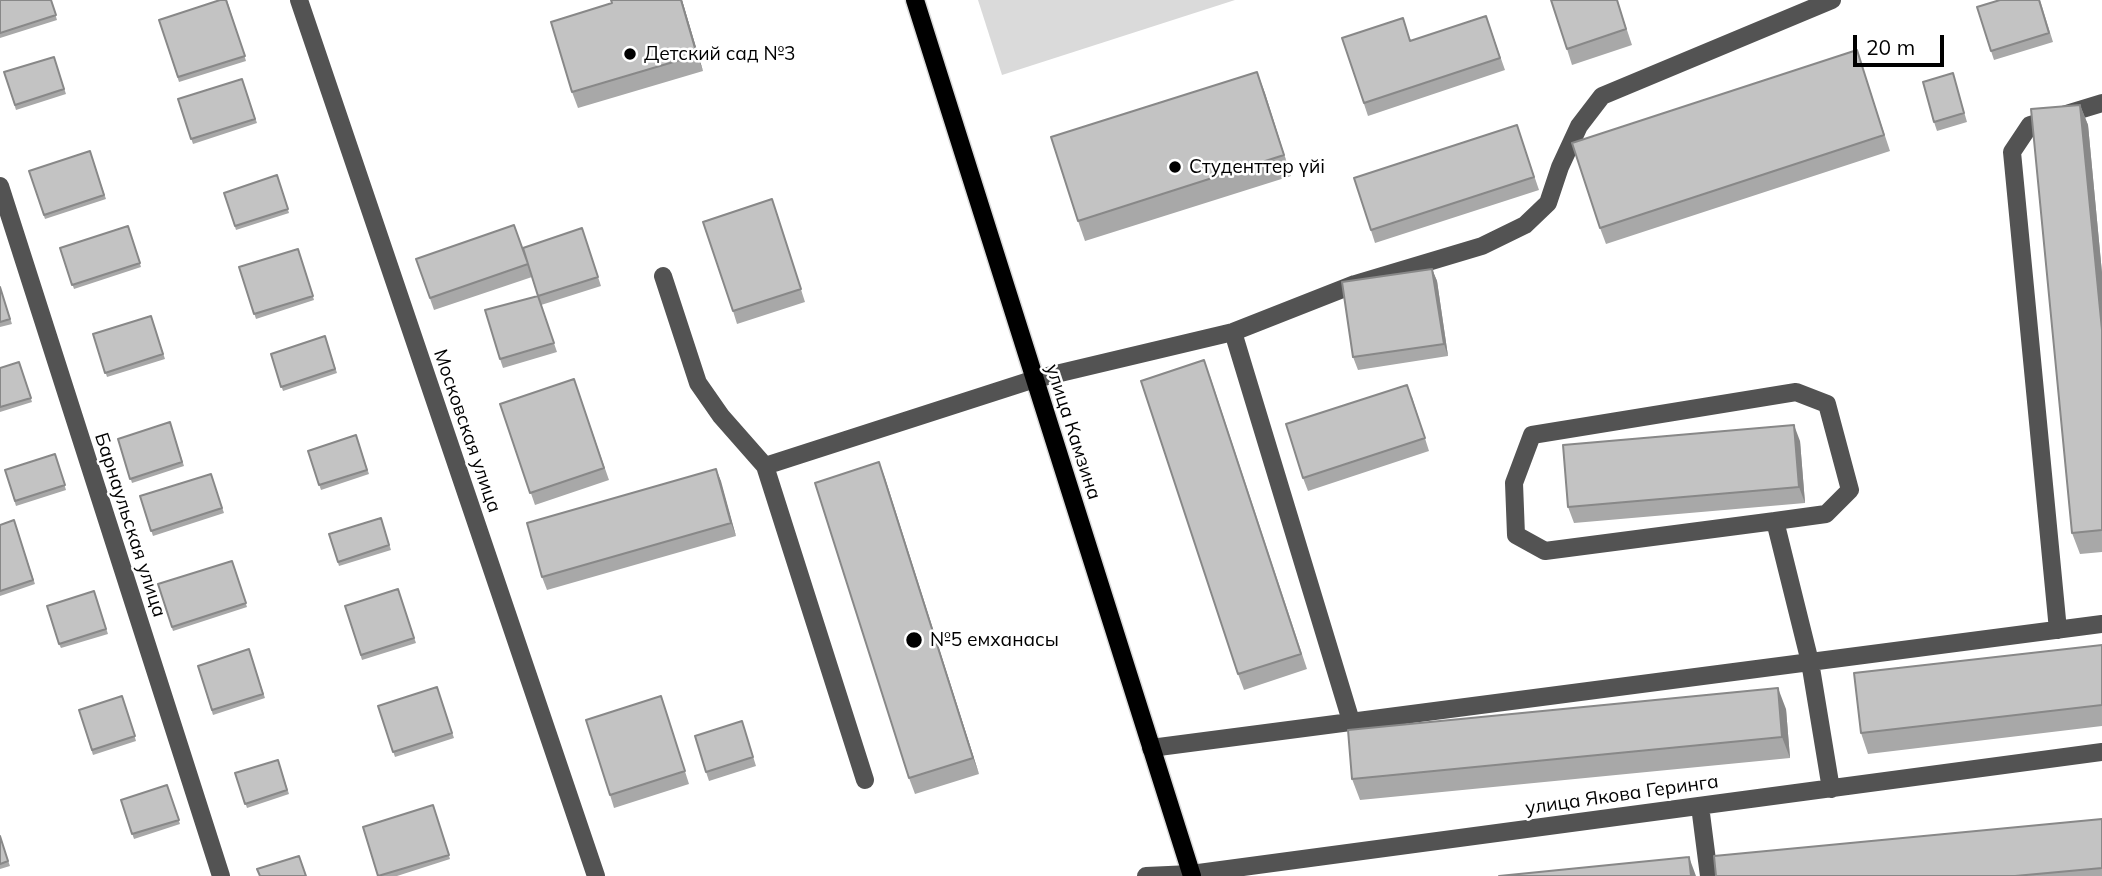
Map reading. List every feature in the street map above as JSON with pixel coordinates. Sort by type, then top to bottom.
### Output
[{"type":"main road","name":"улица Камзина","points":[[915,0],[1192,875]]},
{"type":"street","name":"Московская улица","points":[[299,0],[596,876]]},
{"type":"street","points":[[765,466],[1035,379],[1233,332],[1355,284],[1482,246],[1525,225],[1548,203],[1560,167],[1579,125],[1602,96],[1832,0]]},
{"type":"street","points":[[2058,629],[2012,152],[2030,125],[2102,103]]},
{"type":"street","name":"Барнаульская улица","points":[[0,186],[221,876]]},
{"type":"street","points":[[663,276],[698,383],[721,416],[765,466],[865,780]]},
{"type":"street","points":[[1233,332],[1351,721]]},
{"type":"street","points":[[1796,392],[1827,404],[1850,490],[1826,514],[1775,521],[1545,551],[1516,535],[1514,483],[1532,435],[1796,392]]},
{"type":"street","points":[[1775,521],[1810,662],[1830,789]]},
{"type":"street","points":[[1151,748],[2102,624]]},
{"type":"street","name":"улица Якова Геринга","points":[[1146,876],[1192,875],[2102,752]]},
{"type":"street","points":[[1700,806],[1709,876]]},
{"type":"shaded area","points":[[978,0],[1235,0],[1002,75]]},
{"type":"building","points":[[0,0],[51,0],[56,15],[0,33]]},
{"type":"building","points":[[226,0],[245,56],[178,77],[159,20]]},
{"type":"building","name":"Детский сад №3","points":[[611,0],[681,0],[697,55],[572,92],[551,22],[612,3]]},
{"type":"building","points":[[1551,0],[1617,0],[1626,29],[1567,49]]},
{"type":"building","points":[[2000,0],[2039,0],[2049,33],[1991,51],[1977,7]]},
{"type":"building","points":[[1486,16],[1500,58],[1364,103],[1342,38],[1403,18],[1410,41]]},
{"type":"building","points":[[1857,50],[1884,135],[1600,228],[1572,143]]},
{"type":"building","points":[[54,57],[64,89],[15,105],[4,72]]},
{"type":"building","name":"Студенттер үйі","points":[[1257,72],[1284,155],[1078,221],[1051,137]]},
{"type":"building","points":[[1953,73],[1964,113],[1934,122],[1923,82]]},
{"type":"building","points":[[242,79],[255,119],[191,139],[178,99]]},
{"type":"building","points":[[2080,105],[2102,330],[2102,530],[2072,533],[2031,109]]},
{"type":"building","points":[[1517,125],[1534,177],[1371,230],[1354,178]]},
{"type":"building","points":[[90,151],[104,195],[44,215],[29,171]]},
{"type":"building","points":[[277,175],[288,209],[235,226],[224,193]]},
{"type":"building","points":[[772,199],[801,289],[733,311],[703,222]]},
{"type":"building","points":[[514,225],[528,264],[430,298],[416,259]]},
{"type":"building","points":[[128,226],[140,263],[72,285],[60,248]]},
{"type":"building","points":[[582,228],[598,277],[538,296],[523,248]]},
{"type":"building","points":[[298,249],[313,296],[254,314],[239,267]]},
{"type":"building","points":[[1432,269],[1444,344],[1353,357],[1342,282]]},
{"type":"building","points":[[0,287],[10,319],[0,322]]},
{"type":"building","points":[[538,296],[554,343],[500,359],[485,310]]},
{"type":"building","points":[[151,316],[163,354],[105,373],[93,334]]},
{"type":"building","points":[[325,336],[335,369],[281,387],[271,354]]},
{"type":"building","points":[[1204,360],[1301,654],[1238,674],[1141,381]]},
{"type":"building","points":[[19,362],[31,398],[0,407],[0,368]]},
{"type":"building","points":[[574,379],[604,468],[530,493],[500,404]]},
{"type":"building","points":[[1407,385],[1425,438],[1303,478],[1286,424]]},
{"type":"building","points":[[170,422],[182,462],[130,479],[118,439]]},
{"type":"building","points":[[1794,425],[1799,487],[1568,507],[1563,445]]},
{"type":"building","points":[[356,435],[367,470],[319,485],[308,451]]},
{"type":"building","points":[[55,454],[65,485],[15,501],[5,470]]},
{"type":"building","points":[[879,462],[973,758],[909,778],[815,483]]},
{"type":"building","points":[[716,469],[731,523],[542,577],[527,523]]},
{"type":"building","points":[[211,474],[222,508],[151,531],[140,496]]},
{"type":"building","points":[[381,518],[389,545],[338,562],[329,534]]},
{"type":"building","points":[[14,520],[33,580],[0,591],[0,525]]},
{"type":"building","points":[[232,561],[246,603],[172,627],[158,584]]},
{"type":"building","points":[[398,589],[414,638],[361,655],[345,606]]},
{"type":"building","points":[[94,591],[106,629],[59,644],[47,606]]},
{"type":"building","points":[[2102,645],[2102,705],[1861,733],[1854,673]]},
{"type":"building","points":[[249,649],[263,694],[212,710],[198,666]]},
{"type":"building","points":[[437,687],[452,733],[393,752],[378,706]]},
{"type":"building","points":[[1778,688],[1782,737],[1352,779],[1348,730]]},
{"type":"building","points":[[122,696],[135,736],[92,750],[79,710]]},
{"type":"building","points":[[661,696],[685,771],[610,795],[586,720]]},
{"type":"building","points":[[742,721],[753,757],[706,772],[695,736]]},
{"type":"building","points":[[278,760],[287,790],[245,804],[235,773]]},
{"type":"building","points":[[167,785],[179,820],[132,834],[121,800]]},
{"type":"building","points":[[433,805],[449,855],[378,876],[363,827]]},
{"type":"building","points":[[2102,819],[2102,868],[2015,876],[1716,876],[1714,856]]},
{"type":"building","points":[[0,836],[8,861],[0,864]]},
{"type":"building","points":[[299,856],[306,876],[260,876],[257,869]]},
{"type":"building","points":[[1689,857],[1691,876],[1499,876]]},
{"type":"place","name":"Детский сад №3","points":[[630,54]]},
{"type":"place","name":"Студенттер үйі","points":[[1175,167]]},
{"type":"place","name":"№5 емханасы","points":[[914,640]]}]
